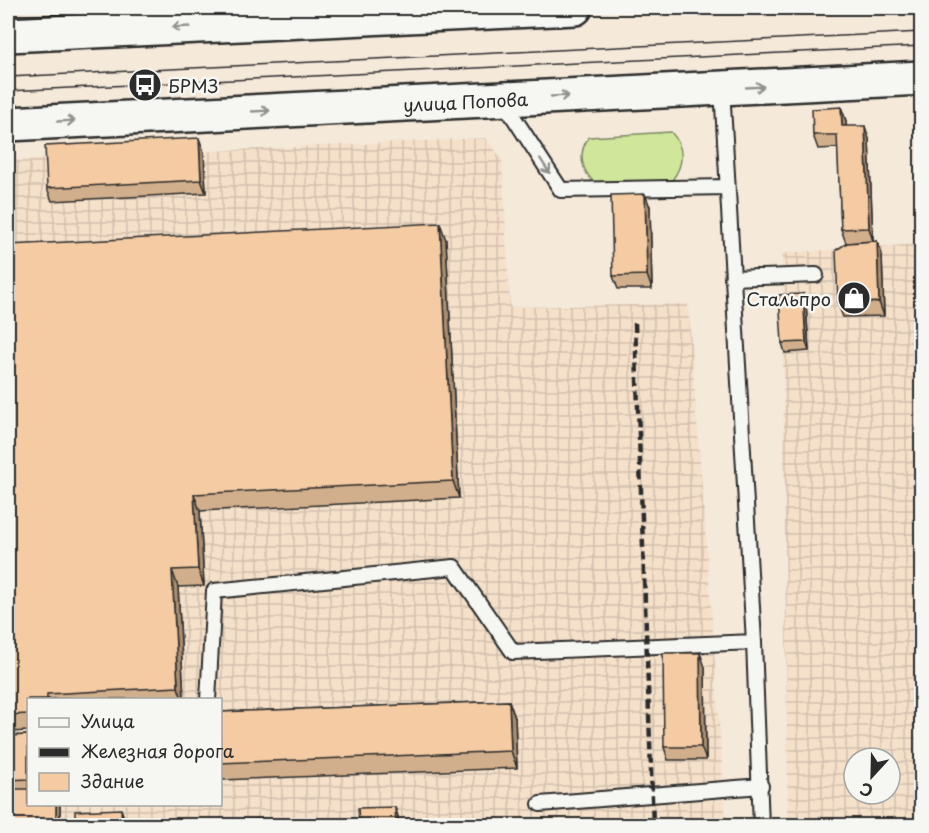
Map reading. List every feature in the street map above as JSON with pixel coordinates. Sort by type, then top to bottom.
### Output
[{"type":"main road","points":[[8,35],[575,8]]},
{"type":"main road","name":"улица Попова","points":[[8,124],[921,78]]},
{"type":"lane","points":[[722,88],[754,642],[761,825]]},
{"type":"lane","points":[[502,99],[561,190],[727,187]]},
{"type":"lane","points":[[732,278],[816,275]]},
{"type":"lane","points":[[208,698],[214,591],[454,567],[513,652],[754,642]]},
{"type":"lane","points":[[540,804],[760,786]]},
{"type":"shaded area","points":[[486,138],[502,159],[510,307],[688,304],[726,825],[8,825],[8,161]]},
{"type":"shaded area","points":[[921,244],[921,825],[788,825],[782,253]]},
{"type":"green space","points":[[671,132],[681,150],[681,162],[672,180],[596,184],[584,168],[582,155],[589,137]]},
{"type":"building","points":[[841,107],[842,126],[865,126],[869,228],[841,229],[837,135],[813,135],[812,109]]},
{"type":"building","points":[[199,138],[201,180],[47,188],[45,146]]},
{"type":"building","points":[[645,194],[647,275],[613,276],[611,195]]},
{"type":"building","points":[[440,223],[453,481],[194,494],[198,569],[172,570],[178,687],[47,694],[47,698],[27,698],[27,714],[8,715],[8,245]]},
{"type":"building","points":[[877,241],[879,302],[838,304],[836,250],[847,243]]},
{"type":"building","points":[[803,294],[806,342],[782,343],[779,295]]},
{"type":"building","points":[[663,653],[700,653],[701,747],[664,747]]},
{"type":"building","points":[[509,701],[511,751],[222,763],[222,712]]},
{"type":"building","points":[[27,735],[27,779],[8,780],[8,736]]},
{"type":"building","points":[[8,789],[27,789],[27,806],[56,806],[56,825],[8,825]]},
{"type":"building","points":[[395,807],[396,825],[359,825],[358,808]]},
{"type":"building","points":[[121,809],[122,825],[75,825],[75,811]]},
{"type":"building","points":[[263,819],[263,825],[226,825],[225,821]]},
{"type":"building","points":[[347,819],[347,825],[310,825],[310,820]]},
{"type":"tram line","points":[[8,77],[922,32]]},
{"type":"tram line","points":[[8,91],[922,46]]},
{"type":"railway","points":[[635,323],[653,826]]},
{"type":"place","name":"БРМЗ","points":[[145,85]]},
{"type":"place","name":"Стальпро","points":[[854,298]]}]
